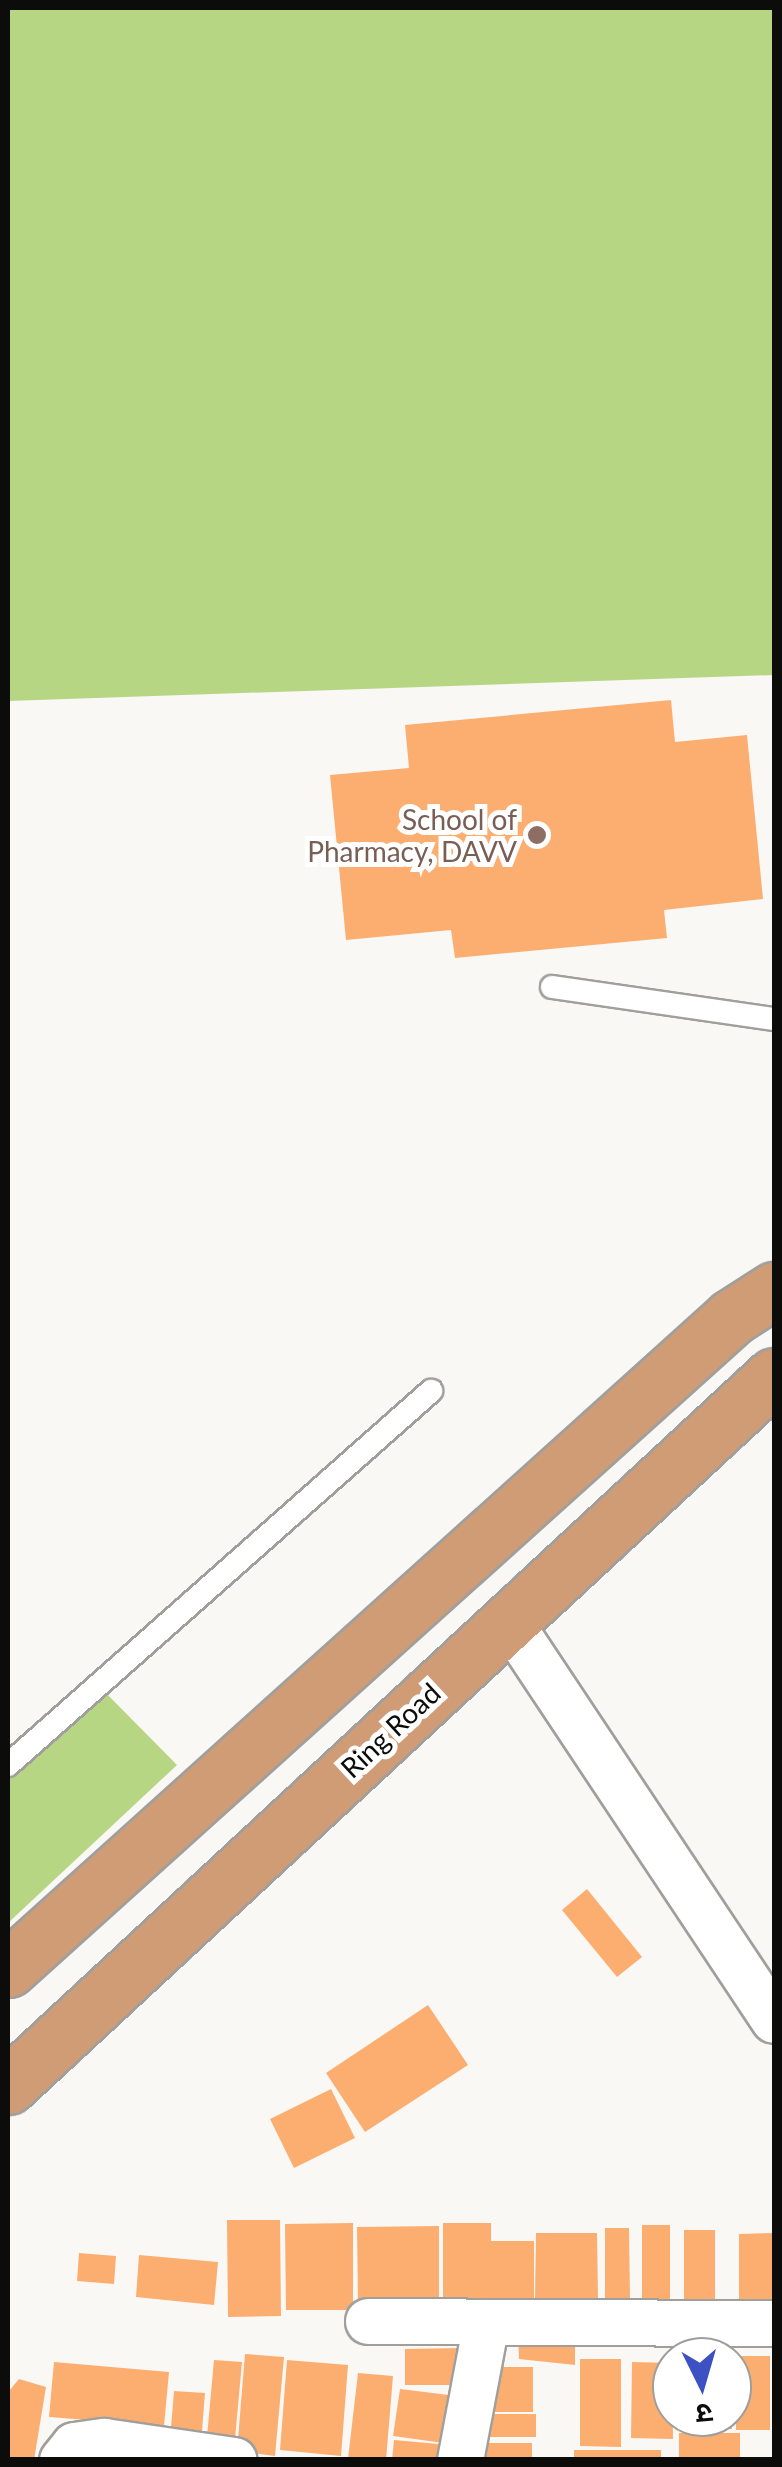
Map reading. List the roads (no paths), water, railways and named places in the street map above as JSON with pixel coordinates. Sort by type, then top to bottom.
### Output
[{"type":"highway","points":[[8,1969],[732,1317],[774,1290]]},
{"type":"highway","name":"Ring Road","points":[[8,2086],[774,1376]]},
{"type":"street","points":[[518,1611],[774,1972]]},
{"type":"street","points":[[518,1611],[774,2020]]},
{"type":"street","points":[[368,2321],[774,2324]]},
{"type":"street","points":[[460,2460],[486,2322]]},
{"type":"street","points":[[62,2460],[74,2445],[104,2441],[234,2460]]},
{"type":"lane","points":[[552,987],[774,1019]]},
{"type":"lane","points":[[8,1765],[431,1391]]},
{"type":"place","name":"School of Pharmacy, DAVV","points":[[537,835]]}]
